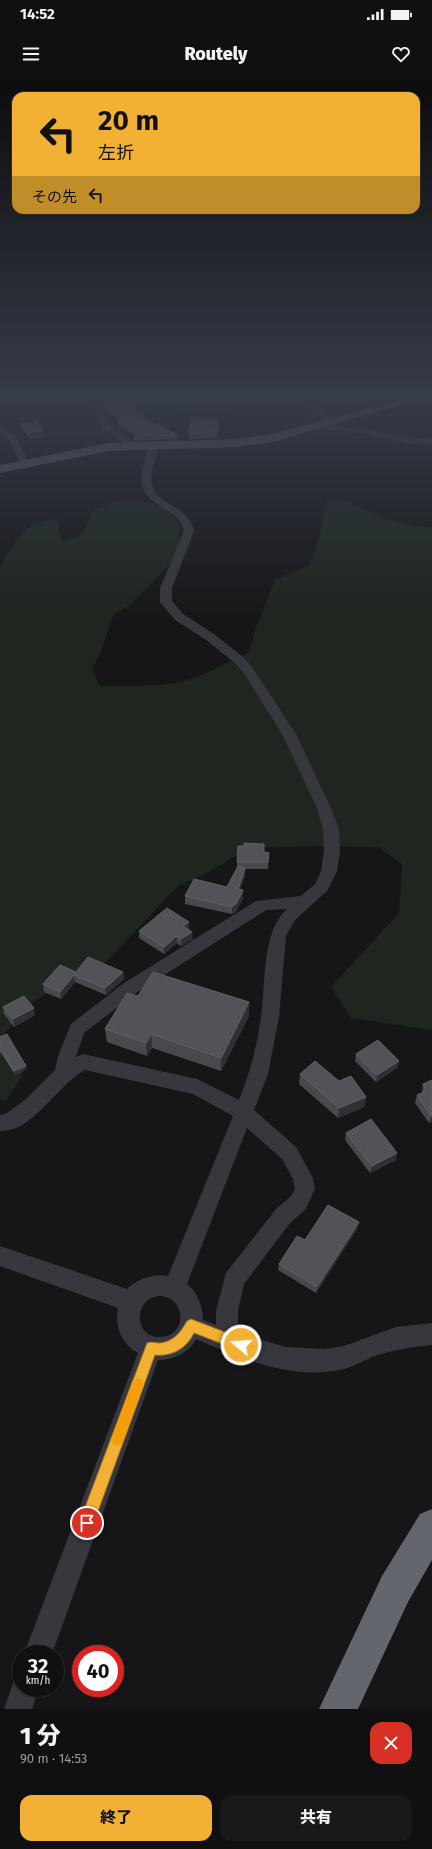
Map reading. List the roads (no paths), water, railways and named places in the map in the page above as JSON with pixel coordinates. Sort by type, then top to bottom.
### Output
[{"type":"highway","points":[[338,1709],[395,1589],[432,1526]]},
{"type":"street","points":[[150,470],[147,484],[150,491],[164,505],[183,517],[189,526],[189,531],[166,588],[166,602],[179,617],[210,637],[239,660],[248,670],[289,734],[324,808],[330,829],[332,851],[329,871],[321,887],[289,916],[278,936],[266,1044],[259,1074],[174,1288]]},
{"type":"street","points":[[64,1073],[67,1056],[77,1029],[130,988],[262,906],[307,901]]},
{"type":"street","points":[[0,1122],[12,1121],[32,1106],[64,1073],[83,1062],[197,1087],[243,1112],[289,1153],[303,1178],[305,1189],[298,1204],[283,1216],[234,1280],[227,1311],[227,1341]]},
{"type":"street","points":[[0,1256],[132,1302]]},
{"type":"street","points":[[158,1286],[168,1286],[174,1288],[185,1296],[190,1304],[193,1315],[191,1326],[186,1336],[178,1343],[168,1348],[157,1349],[146,1346],[137,1340],[131,1331],[128,1321],[132,1302],[139,1294],[148,1288],[158,1286]]},
{"type":"street","points":[[191,1326],[227,1341],[269,1353],[313,1361],[344,1357],[377,1344],[406,1335],[432,1334]]},
{"type":"street","points":[[41,1645],[152,1348]]},
{"type":"street","points":[[18,1709],[22,1697]]}]
